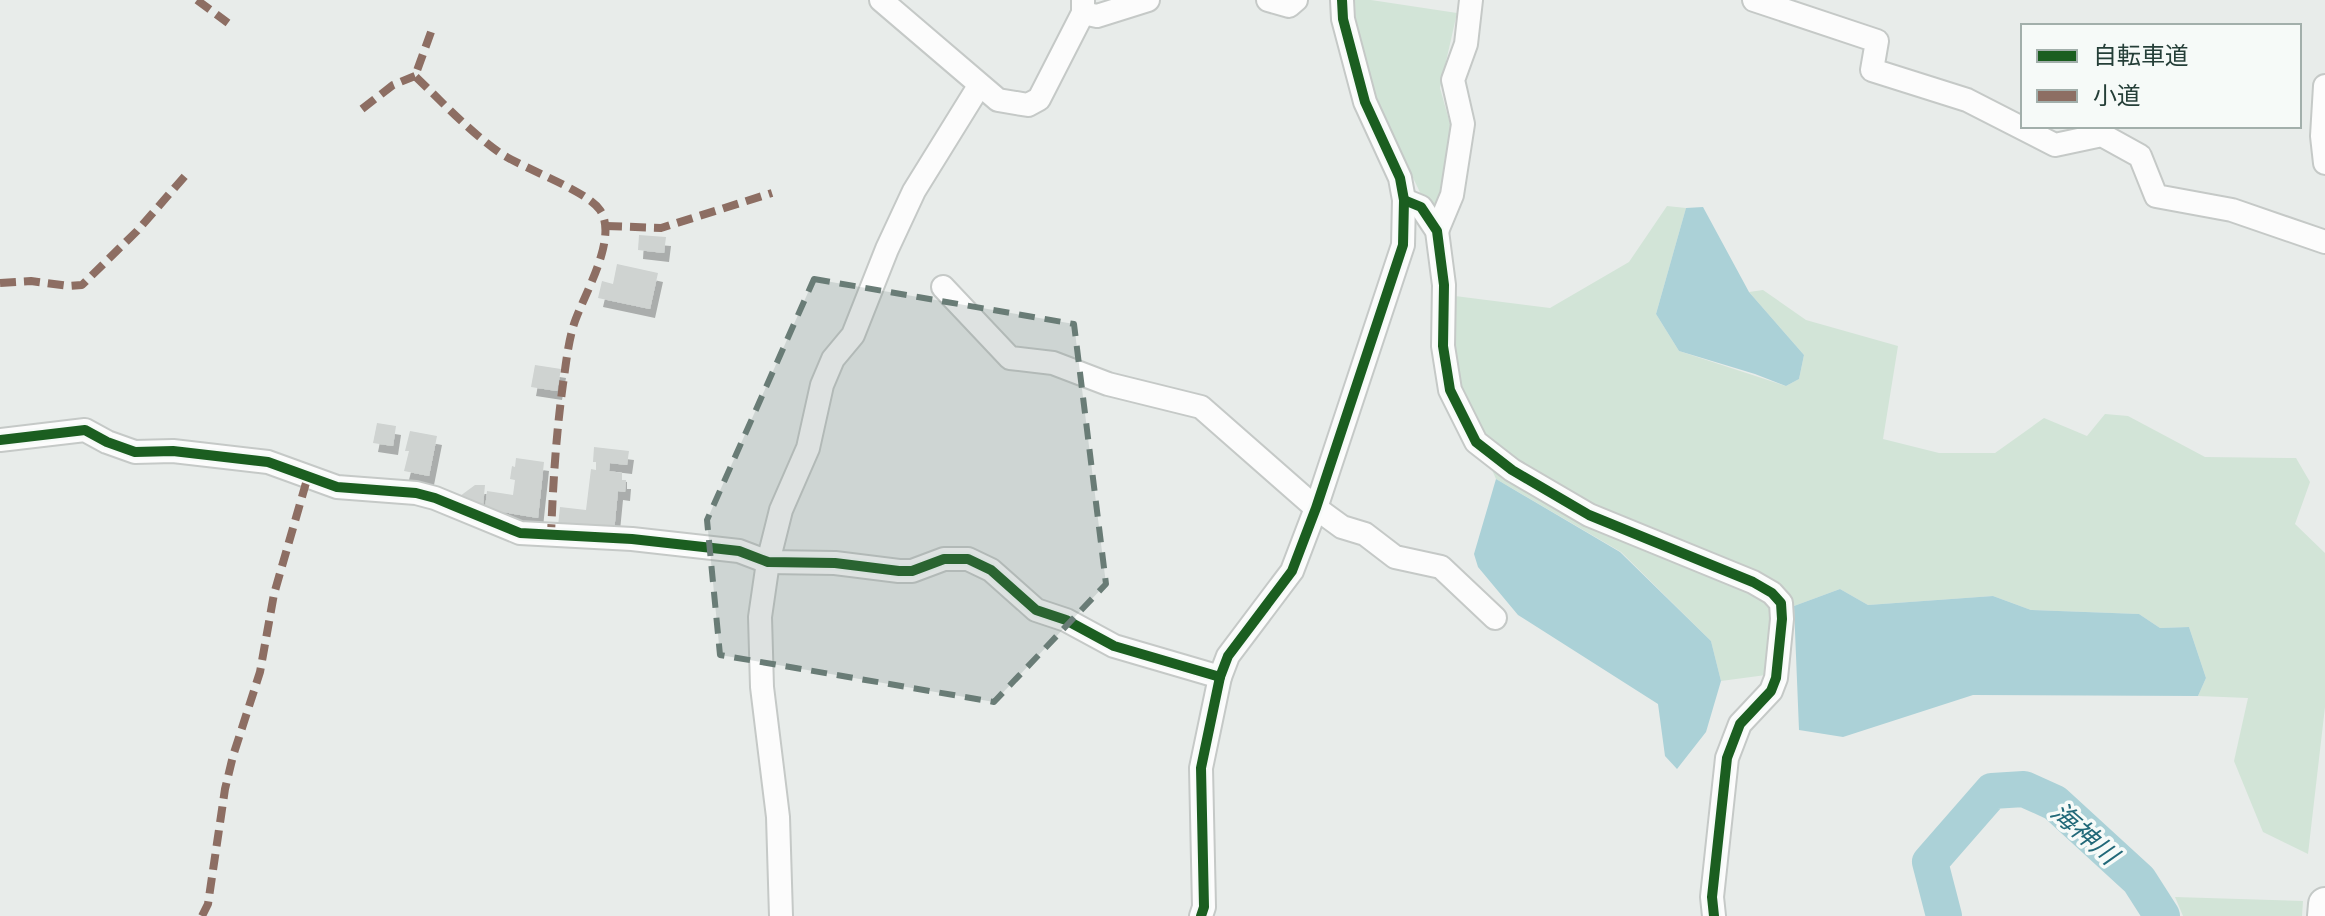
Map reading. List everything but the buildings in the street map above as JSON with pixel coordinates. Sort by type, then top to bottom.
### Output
[{"type":"street","points":[[881,0],[998,100],[1028,105],[1039,99],[1083,7],[1097,16],[1148,0]]},
{"type":"street","points":[[1268,0],[1289,6],[1296,0]]},
{"type":"street","points":[[1201,916],[1204,907],[1201,768],[1220,677],[1228,656],[1292,571],[1316,508],[1403,245],[1404,200],[1400,178],[1365,102],[1343,19],[1342,0]]},
{"type":"street","points":[[1437,231],[1452,195],[1463,124],[1453,80],[1466,44],[1471,0]]},
{"type":"street","points":[[1754,0],[1877,41],[1872,70],[1967,100],[2021,128]]},
{"type":"street","points":[[781,916],[778,817],[762,673],[760,617],[768,562],[781,510],[808,448],[822,385],[833,359],[853,335],[914,191],[979,86]]},
{"type":"street","points":[[2325,86],[2322,136],[2325,163]]},
{"type":"street","points":[[2022,128],[2055,145],[2102,135],[2140,156],[2156,196],[2232,210],[2325,242]]},
{"type":"street","points":[[1404,200],[1421,207],[1437,231],[1444,285],[1443,346],[1450,390],[1476,442],[1512,470],[1589,515],[1753,582],[1772,593],[1781,603],[1776,678],[1771,691],[1740,724],[1727,758],[1712,897],[1714,916]]},
{"type":"street","points":[[943,287],[1010,358],[1053,363],[1108,384],[1201,407],[1342,527],[1373,539],[1395,557],[1441,567],[1495,618]]},
{"type":"street","points":[[0,440],[85,430],[135,452],[173,451],[268,462],[337,487],[416,493],[435,498],[520,533],[632,539],[739,551],[768,562],[835,563],[912,571],[944,559],[968,559],[991,570],[1036,610],[1066,620],[1114,646],[1220,677]]},
{"type":"street","points":[[2324,916],[2325,904]]},
{"type":"highlighted area","points":[[814,279],[1074,324],[1106,584],[994,702],[720,655],[707,520]]},
{"type":"green space","points":[[1355,0],[1457,13],[1440,88],[1452,131],[1443,194],[1431,215],[1372,93],[1356,38]]},
{"type":"green space","points":[[1667,206],[1686,208],[1656,314],[1679,351],[1786,386],[1799,379],[1804,355],[1749,292],[1763,290],[1806,320],[1898,346],[1883,439],[1939,453],[1995,453],[2044,418],[2087,436],[2105,414],[2128,416],[2205,457],[2296,458],[2310,482],[2295,524],[2325,553],[2325,707],[2308,854],[2263,832],[2234,761],[2248,698],[2198,696],[2206,678],[2189,627],[2160,628],[2139,614],[2031,610],[1993,596],[1868,605],[1840,589],[1794,606],[1766,675],[1721,681],[1711,641],[1621,552],[1496,479],[1447,367],[1447,295],[1550,308],[1629,262]]},
{"type":"green space","points":[[2175,897],[2303,901],[2302,916],[2183,916]]},
{"type":"water","points":[[1703,207],[1749,292],[1804,355],[1799,379],[1786,386],[1679,351],[1656,314],[1686,208]]},
{"type":"water","points":[[1496,479],[1620,552],[1711,641],[1721,681],[1706,732],[1677,769],[1665,756],[1658,704],[1518,615],[1478,567],[1474,554]]},
{"type":"water","points":[[1840,589],[1868,605],[1993,596],[2031,610],[2139,614],[2160,628],[2189,627],[2206,678],[2198,696],[1973,695],[1843,737],[1799,730],[1794,606]]},
{"type":"waterway","name":"海神川","points":[[1944,916],[1930,862],[1992,791],[2024,789],[2055,803],[2139,880],[2162,916]]},
{"type":"marked path","points":[[197,0],[228,23]]},
{"type":"marked path","points":[[431,32],[415,76],[500,153],[593,202],[605,222],[598,267],[574,324],[567,354],[551,535]]},
{"type":"marked path","points":[[362,109],[393,85],[415,76]]},
{"type":"marked path","points":[[0,283],[31,281],[82,285],[137,231],[185,176]]},
{"type":"marked path","points":[[606,226],[661,228],[772,193]]},
{"type":"marked path","points":[[202,916],[208,904],[225,789],[260,672],[274,594],[308,476]]},
{"type":"cycle path","points":[[1201,916],[1204,907],[1201,768],[1220,677],[1228,656],[1292,571],[1316,508],[1403,245],[1404,200],[1400,178],[1365,102],[1343,19],[1342,0]]},
{"type":"cycle path","points":[[1404,200],[1421,207],[1437,231],[1444,285],[1443,346],[1450,390],[1476,442],[1512,470],[1589,515],[1753,582],[1772,593],[1781,603],[1776,678],[1771,691],[1740,724],[1727,758],[1712,897],[1714,916]]},
{"type":"cycle path","points":[[0,440],[85,430],[135,452],[173,451],[268,462],[337,487],[416,493],[435,498],[520,533],[632,539],[739,551],[768,562],[835,563],[899,571],[912,571],[944,559],[968,559],[991,570],[1036,610],[1066,620],[1114,646],[1220,677]]}]
